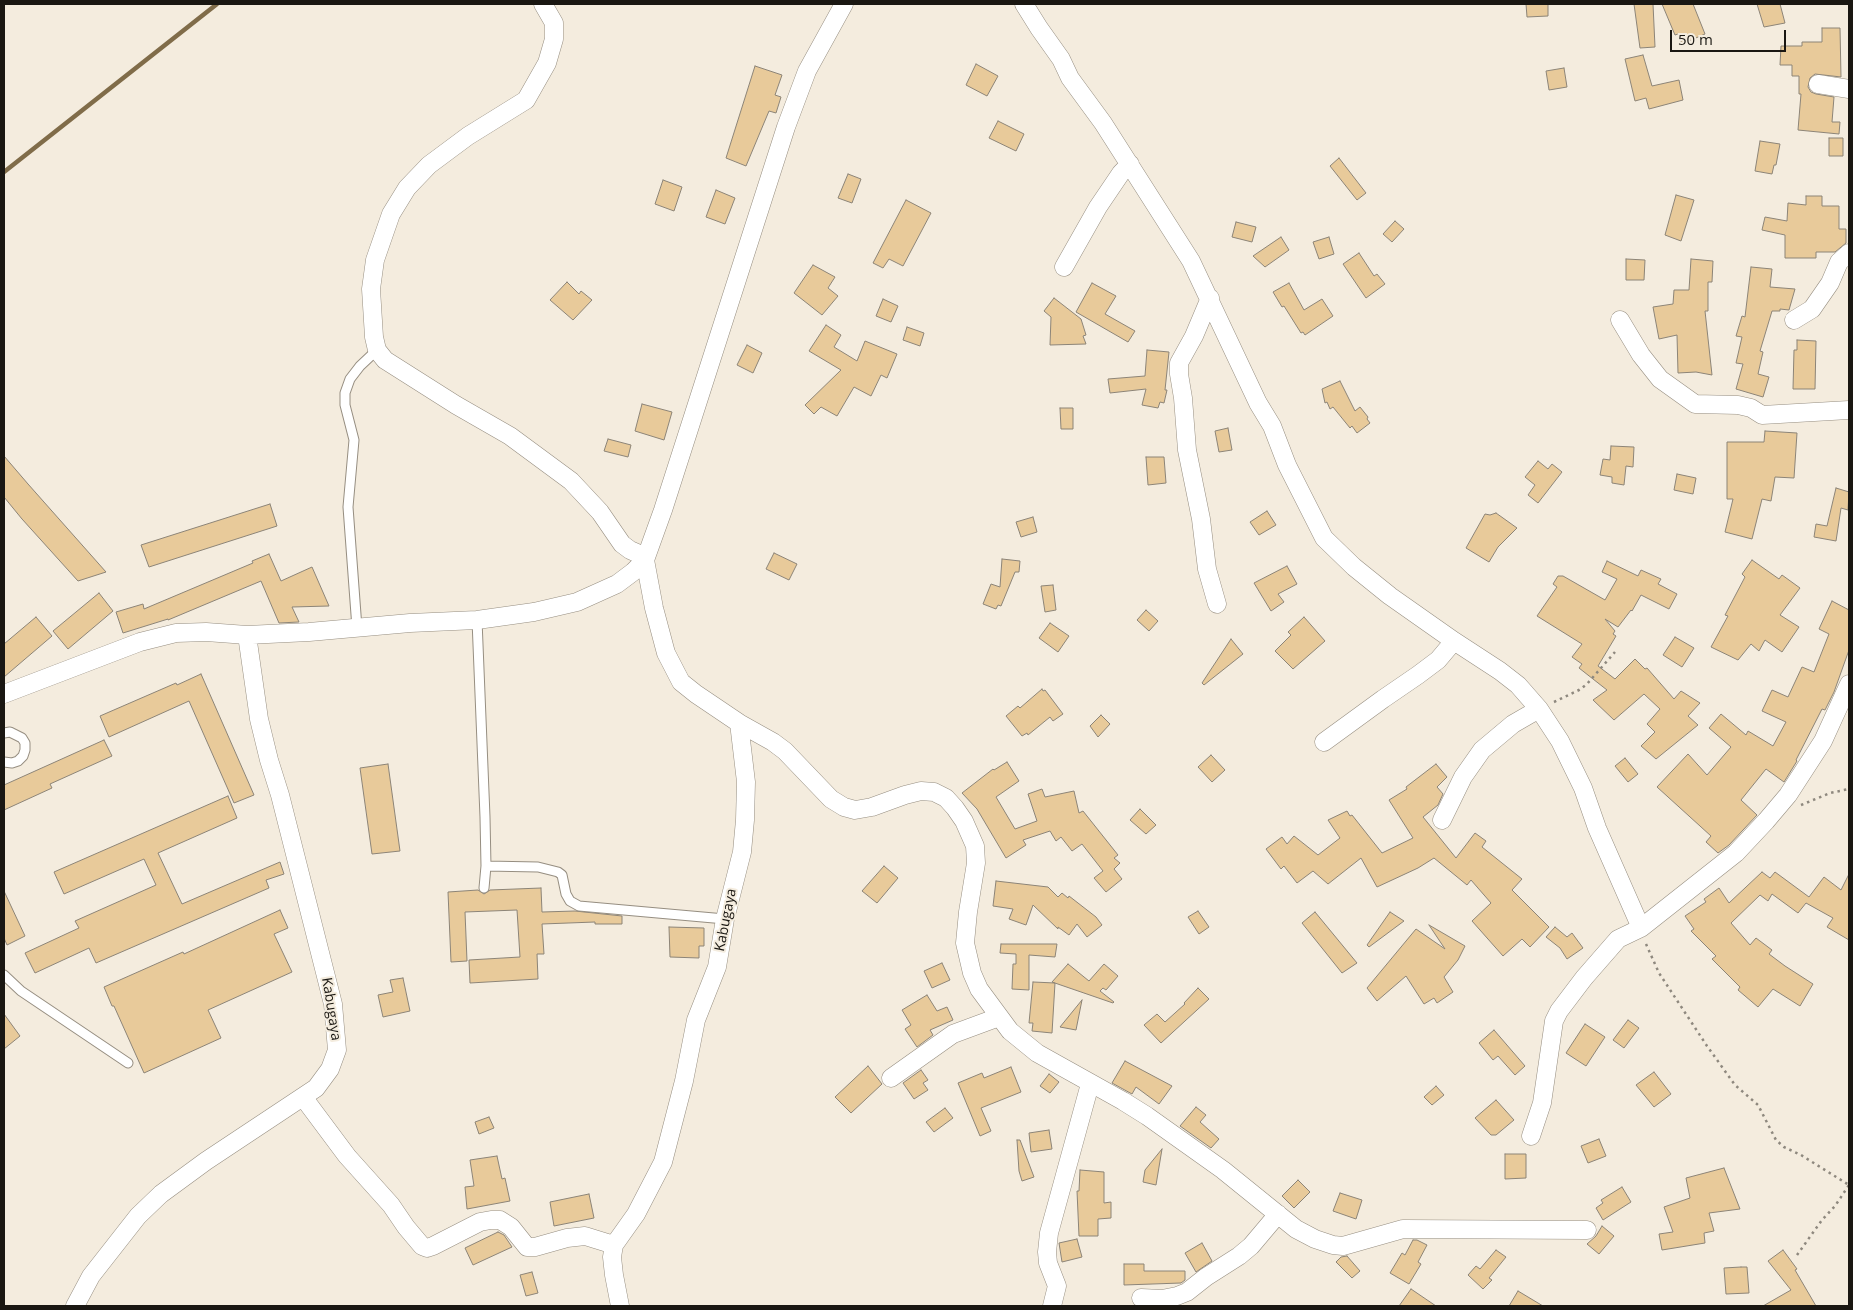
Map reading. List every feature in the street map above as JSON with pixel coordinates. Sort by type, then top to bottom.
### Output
[{"type":"street","points":[[543,4],[554,23],[554,39],[547,63],[526,100],[468,136],[429,166],[407,188],[391,214],[374,260],[371,289],[374,337],[377,350],[385,360],[456,405],[510,436],[549,464],[571,481],[588,498],[622,544],[645,559],[656,617],[666,653],[682,682],[696,694],[785,751],[831,799],[844,807],[855,810],[872,807],[905,794],[921,791],[934,792],[946,798],[964,821],[975,846],[976,863],[966,928],[968,961],[979,989],[1010,1031],[1024,1043],[1090,1084],[1123,1101],[1172,1133],[1296,1228],[1315,1239],[1333,1245],[1343,1246],[1403,1229],[1587,1230]]},
{"type":"street","points":[[4,694],[140,642],[176,634],[206,632],[247,634],[309,632],[410,623],[477,620],[534,612],[577,602],[617,584],[633,572],[645,559],[666,501],[786,127],[807,72],[844,4]]},
{"type":"street","points":[[1024,4],[1192,261],[1258,403],[1272,426],[1287,465],[1324,538],[1354,567],[1390,596],[1500,671],[1518,686],[1539,709],[1560,741],[1583,788],[1597,828],[1641,928]]},
{"type":"street","points":[[1818,84],[1849,89]]},
{"type":"street","points":[[1064,267],[1098,207],[1121,173],[1130,164]]},
{"type":"street","points":[[1794,320],[1812,309],[1830,284],[1839,262],[1849,253]]},
{"type":"street","points":[[1210,298],[1194,336],[1179,363],[1179,374],[1187,450],[1201,519],[1207,569],[1218,604]]},
{"type":"street","points":[[1620,320],[1641,355],[1660,380],[1695,404],[1738,405],[1751,408],[1762,415],[1849,410]]},
{"type":"street","name":"Kabugaya","points":[[75,1306],[91,1276],[106,1254],[138,1216],[161,1194],[316,1088],[330,1069],[337,1050],[333,1004],[259,719],[247,634]]},
{"type":"street","points":[[1324,742],[1418,676],[1438,660],[1454,641]]},
{"type":"street","points":[[1531,1136],[1542,1103],[1554,1021],[1559,1011],[1606,952],[1618,940],[1641,928],[1736,854],[1766,821],[1788,794],[1823,741],[1849,684]]},
{"type":"street","points":[[1442,820],[1463,777],[1482,750],[1513,724],[1539,709]]},
{"type":"street","name":"Kabugaya","points":[[614,1245],[636,1214],[663,1162],[684,1081],[696,1020],[716,967],[725,919],[742,852],[746,782],[739,723]]},
{"type":"street","points":[[891,1078],[953,1034],[999,1017]]},
{"type":"street","points":[[1052,1306],[1057,1286],[1048,1263],[1047,1252],[1050,1233],[1090,1084]]},
{"type":"street","points":[[303,1097],[347,1156],[391,1205],[422,1246],[427,1248],[433,1246],[480,1222],[490,1220],[500,1220],[511,1227],[527,1248],[535,1248],[567,1238],[585,1236],[614,1245],[613,1266],[620,1306]]},
{"type":"street","points":[[1141,1298],[1162,1299],[1187,1292],[1251,1246],[1278,1214]]},
{"type":"lane","points":[[356,628],[348,507],[354,440],[345,405],[345,393],[350,380],[360,366],[377,350]]},
{"type":"lane","points":[[477,620],[486,866],[484,888]]},
{"type":"lane","points":[[4,733],[10,732],[22,738],[25,743],[25,750],[23,756],[18,761],[12,763],[4,762]]},
{"type":"lane","points":[[486,866],[538,867],[558,872],[562,875],[566,894],[570,901],[579,906],[725,919]]},
{"type":"lane","points":[[4,975],[21,991],[128,1063]]},
{"type":"path","points":[[1539,709],[1587,684],[1615,652]]},
{"type":"path","points":[[1793,809],[1830,792],[1849,789]]},
{"type":"path","points":[[1641,928],[1659,973],[1724,1070],[1736,1085],[1758,1105],[1776,1140],[1784,1147],[1801,1155],[1849,1185],[1797,1255]]},
{"type":"building","points":[[1526,4],[1548,4],[1548,16],[1527,17]]},
{"type":"building","points":[[1634,4],[1653,4],[1655,47],[1640,48]]},
{"type":"building","points":[[1662,4],[1693,4],[1705,34],[1682,44],[1678,34],[1675,35]]},
{"type":"building","points":[[1757,4],[1780,4],[1785,23],[1764,27]]},
{"type":"building","points":[[1822,28],[1840,28],[1841,77],[1815,74],[1810,78],[1808,87],[1811,92],[1816,94],[1834,97],[1832,122],[1840,122],[1839,134],[1798,130],[1801,94],[1799,94],[1799,76],[1792,76],[1792,65],[1780,65],[1781,46],[1802,46],[1802,42],[1822,42]]},
{"type":"building","points":[[1643,55],[1652,86],[1679,80],[1683,100],[1649,109],[1646,98],[1635,101],[1625,59]]},
{"type":"building","points":[[976,64],[998,76],[987,96],[966,85]]},
{"type":"building","points":[[755,66],[782,75],[775,95],[781,97],[776,113],[769,111],[746,166],[726,158]]},
{"type":"building","points":[[1564,68],[1567,87],[1549,90],[1546,71]]},
{"type":"building","points":[[998,121],[1024,134],[1016,151],[989,138]]},
{"type":"building","points":[[1829,138],[1843,138],[1843,156],[1829,156]]},
{"type":"building","points":[[1760,141],[1780,144],[1776,165],[1774,165],[1772,174],[1755,171]]},
{"type":"building","points":[[1339,158],[1366,193],[1357,200],[1330,166]]},
{"type":"building","points":[[848,174],[861,179],[852,203],[838,198]]},
{"type":"building","points":[[663,180],[682,187],[674,211],[655,204]]},
{"type":"building","points":[[716,190],[735,198],[725,224],[706,217]]},
{"type":"building","points":[[1676,195],[1694,200],[1681,241],[1665,235]]},
{"type":"building","points":[[1806,196],[1822,196],[1822,206],[1839,206],[1839,229],[1846,229],[1846,243],[1835,252],[1816,252],[1816,258],[1785,258],[1785,235],[1762,230],[1765,217],[1787,221],[1788,203],[1806,205]]},
{"type":"building","points":[[906,200],[931,213],[903,266],[889,259],[883,268],[873,263]]},
{"type":"building","points":[[1395,221],[1404,229],[1392,242],[1383,234]]},
{"type":"building","points":[[1236,222],[1256,227],[1252,242],[1232,237]]},
{"type":"building","points":[[1281,237],[1289,250],[1265,267],[1253,256]]},
{"type":"building","points":[[1329,237],[1334,254],[1319,259],[1313,242]]},
{"type":"building","points":[[1359,253],[1374,276],[1377,274],[1385,284],[1366,298],[1343,264]]},
{"type":"building","points":[[1626,259],[1645,260],[1644,280],[1626,280]]},
{"type":"building","points":[[1691,259],[1713,261],[1712,282],[1708,282],[1708,311],[1705,311],[1712,375],[1696,372],[1678,373],[1677,335],[1659,339],[1653,307],[1673,304],[1674,290],[1689,290]]},
{"type":"building","points":[[813,265],[835,277],[828,288],[838,296],[822,315],[794,293]]},
{"type":"building","points":[[1751,267],[1772,269],[1770,287],[1795,289],[1789,310],[1780,309],[1780,311],[1772,311],[1760,351],[1763,352],[1758,374],[1769,377],[1763,397],[1736,389],[1743,364],[1736,363],[1742,337],[1736,336],[1742,316],[1745,317]]},
{"type":"building","points":[[567,282],[579,294],[581,291],[592,300],[573,320],[550,300]]},
{"type":"building","points":[[1092,283],[1116,296],[1105,314],[1135,331],[1128,342],[1076,312]]},
{"type":"building","points":[[1289,283],[1304,310],[1322,299],[1333,316],[1305,335],[1303,332],[1301,333],[1273,292]]},
{"type":"building","points":[[1054,298],[1081,319],[1086,335],[1083,336],[1086,344],[1050,345],[1051,317],[1044,311]]},
{"type":"building","points":[[883,299],[898,306],[891,322],[876,316]]},
{"type":"building","points":[[826,325],[841,335],[834,347],[857,361],[865,341],[897,354],[887,378],[881,375],[871,396],[854,387],[837,416],[821,407],[814,414],[805,405],[841,370],[809,351]]},
{"type":"building","points":[[907,327],[924,333],[920,346],[903,340]]},
{"type":"building","points":[[1797,340],[1816,341],[1815,389],[1793,389],[1794,350],[1797,350]]},
{"type":"building","points":[[747,345],[762,353],[753,373],[737,365]]},
{"type":"building","points":[[1147,350],[1169,352],[1165,390],[1167,390],[1164,403],[1160,402],[1158,408],[1142,405],[1146,389],[1110,393],[1108,379],[1145,376]]},
{"type":"building","points":[[1340,381],[1355,411],[1360,407],[1370,423],[1357,433],[1352,426],[1350,428],[1333,407],[1330,409],[1327,402],[1325,403],[1322,389]]},
{"type":"building","points":[[642,404],[672,412],[664,440],[635,431]]},
{"type":"building","points":[[1060,408],[1073,408],[1073,429],[1061,429]]},
{"type":"building","points":[[1228,428],[1232,450],[1219,452],[1215,431]]},
{"type":"building","points":[[1765,431],[1797,433],[1794,478],[1775,477],[1771,501],[1762,499],[1752,539],[1725,532],[1733,499],[1727,499],[1727,442],[1764,442]]},
{"type":"building","points":[[608,439],[631,445],[628,457],[604,451]]},
{"type":"building","points":[[1611,446],[1634,447],[1633,467],[1626,466],[1624,485],[1612,483],[1612,477],[1600,475],[1603,459],[1610,460]]},
{"type":"building","points":[[4,456],[106,572],[78,581],[22,519],[4,497]]},
{"type":"building","points":[[1146,457],[1164,457],[1166,483],[1148,485]]},
{"type":"building","points":[[1538,461],[1548,469],[1552,464],[1562,472],[1538,503],[1528,495],[1535,485],[1525,477]]},
{"type":"building","points":[[1677,474],[1696,478],[1693,494],[1674,490]]},
{"type":"building","points":[[1836,488],[1849,492],[1848,510],[1841,508],[1836,541],[1814,537],[1816,524],[1827,526]]},
{"type":"building","points":[[270,504],[277,526],[149,567],[141,545]]},
{"type":"building","points":[[1267,511],[1276,525],[1259,535],[1250,522]]},
{"type":"building","points":[[1496,513],[1517,528],[1498,547],[1489,562],[1466,548],[1485,514]]},
{"type":"building","points":[[1033,517],[1037,532],[1021,537],[1016,522]]},
{"type":"building","points":[[774,553],[797,564],[789,580],[766,569]]},
{"type":"building","points":[[269,554],[281,581],[312,567],[329,606],[292,607],[299,622],[279,623],[261,581],[168,620],[123,633],[116,612],[143,604],[144,609],[253,563],[252,561]]},
{"type":"building","points":[[1002,559],[1020,561],[1019,572],[1015,572],[1001,606],[998,605],[996,609],[983,604],[991,584],[1000,587]]},
{"type":"building","points":[[1752,560],[1779,579],[1782,575],[1800,588],[1780,615],[1799,627],[1782,652],[1765,640],[1759,651],[1751,644],[1738,660],[1711,647],[1728,616],[1725,615],[1745,577],[1742,574]]},
{"type":"building","points":[[1607,561],[1638,576],[1641,570],[1661,579],[1658,584],[1677,594],[1669,609],[1641,595],[1632,611],[1618,627],[1605,619],[1615,631],[1613,634],[1616,636],[1598,666],[1615,679],[1635,659],[1645,669],[1647,668],[1674,699],[1681,691],[1700,703],[1688,716],[1698,725],[1656,759],[1641,746],[1655,732],[1647,724],[1660,709],[1644,694],[1614,720],[1593,700],[1607,690],[1579,668],[1582,664],[1572,657],[1582,644],[1537,616],[1557,587],[1553,584],[1558,576],[1563,576],[1605,600],[1617,579],[1602,572]]},
{"type":"building","points":[[1287,566],[1297,584],[1278,594],[1284,602],[1271,611],[1254,583]]},
{"type":"building","points":[[1053,585],[1056,610],[1045,612],[1041,586]]},
{"type":"building","points":[[99,593],[113,611],[68,649],[53,631]]},
{"type":"building","points":[[1832,601],[1849,610],[1849,650],[1834,692],[1825,710],[1822,709],[1797,761],[1784,782],[1766,769],[1741,800],[1757,815],[1729,845],[1718,853],[1706,842],[1711,836],[1657,787],[1688,754],[1707,775],[1731,747],[1709,728],[1721,714],[1746,735],[1748,731],[1773,746],[1786,722],[1762,711],[1772,690],[1788,697],[1802,667],[1814,672],[1829,634],[1819,629]]},
{"type":"building","points":[[1146,610],[1158,621],[1149,631],[1137,620]]},
{"type":"building","points":[[36,617],[52,636],[4,677],[4,644]]},
{"type":"building","points":[[1304,617],[1325,641],[1293,669],[1275,651],[1291,635],[1288,632]]},
{"type":"building","points":[[1050,623],[1069,636],[1058,652],[1039,638]]},
{"type":"building","points":[[1675,637],[1694,648],[1682,667],[1663,655]]},
{"type":"building","points":[[1231,639],[1243,654],[1204,685],[1202,683]]},
{"type":"building","points":[[201,674],[254,795],[234,803],[189,701],[109,737],[100,716]]},
{"type":"building","points":[[1042,689],[1043,691],[1045,690],[1063,714],[1053,721],[1050,717],[1028,735],[1027,733],[1022,736],[1006,716],[1018,706],[1020,708]]},
{"type":"building","points":[[1101,715],[1110,724],[1098,737],[1090,726]]},
{"type":"building","points":[[104,740],[112,756],[50,784],[52,788],[4,810],[4,785]]},
{"type":"building","points":[[1211,755],[1225,770],[1212,782],[1198,767]]},
{"type":"building","points":[[1625,758],[1638,774],[1628,782],[1615,766]]},
{"type":"building","points":[[1007,762],[1019,781],[996,797],[1015,829],[1037,821],[1028,794],[1042,789],[1045,797],[1074,791],[1079,813],[1083,811],[1118,855],[1114,858],[1120,863],[1114,869],[1122,879],[1106,892],[1094,878],[1103,871],[1082,844],[1072,851],[1061,837],[1056,841],[1050,831],[1023,840],[1026,845],[1006,858],[977,809],[962,793],[993,769]]},
{"type":"building","points":[[388,764],[400,851],[372,854],[360,768]]},
{"type":"building","points":[[1436,764],[1447,777],[1437,787],[1443,794],[1438,805],[1423,817],[1456,858],[1475,833],[1486,841],[1482,847],[1522,879],[1512,890],[1549,927],[1530,947],[1522,939],[1503,956],[1472,921],[1491,903],[1471,880],[1467,885],[1434,858],[1418,868],[1377,887],[1361,858],[1328,884],[1313,871],[1297,883],[1284,866],[1281,869],[1266,849],[1282,837],[1287,844],[1294,836],[1318,855],[1340,838],[1328,820],[1347,811],[1382,853],[1413,838],[1389,800],[1407,789],[1406,787]]},
{"type":"building","points":[[228,796],[237,818],[158,853],[182,904],[280,862],[284,874],[266,880],[269,888],[96,963],[89,948],[35,973],[25,953],[79,928],[75,921],[156,885],[144,859],[64,894],[54,872]]},
{"type":"building","points":[[1140,809],[1156,825],[1146,834],[1130,820]]},
{"type":"building","points":[[884,866],[898,878],[877,903],[862,891]]},
{"type":"building","points":[[1762,872],[1770,878],[1775,872],[1809,897],[1824,877],[1841,890],[1849,874],[1849,940],[1827,927],[1833,918],[1806,903],[1798,913],[1772,894],[1768,901],[1760,895],[1731,923],[1750,945],[1756,938],[1772,950],[1769,954],[1813,984],[1800,1006],[1773,989],[1758,1007],[1738,990],[1740,987],[1712,959],[1716,956],[1691,931],[1694,929],[1685,916],[1706,902],[1704,899],[1719,888],[1729,903]]},
{"type":"building","points":[[996,881],[1048,887],[1058,897],[1062,893],[1068,898],[1069,896],[1096,917],[1102,925],[1087,937],[1077,924],[1069,935],[1058,927],[1058,929],[1033,905],[1026,925],[1009,919],[1013,909],[993,906]]},
{"type":"building","points":[[541,888],[542,912],[575,911],[622,916],[622,924],[595,924],[595,922],[542,924],[544,954],[537,954],[538,979],[470,983],[469,960],[520,957],[517,910],[465,912],[467,961],[451,962],[448,892],[478,890],[484,894],[490,890]]},
{"type":"building","points":[[4,891],[25,936],[7,945],[4,938]]},
{"type":"building","points":[[280,910],[288,928],[274,934],[292,972],[208,1010],[221,1038],[144,1073],[104,987],[183,952],[184,954]]},
{"type":"building","points":[[1198,911],[1209,927],[1199,934],[1188,917]]},
{"type":"building","points":[[1315,912],[1357,963],[1342,973],[1302,923]]},
{"type":"building","points":[[1390,912],[1404,921],[1369,947],[1367,945]]},
{"type":"building","points":[[1429,925],[1465,946],[1458,960],[1444,977],[1453,992],[1437,1003],[1434,998],[1424,1004],[1406,976],[1377,1001],[1367,988],[1416,929],[1445,949]]},
{"type":"building","points":[[669,927],[704,928],[704,946],[699,946],[699,958],[670,957]]},
{"type":"building","points":[[1555,927],[1567,937],[1572,933],[1583,948],[1567,959],[1560,948],[1546,937]]},
{"type":"building","points":[[1001,944],[1057,944],[1055,957],[1029,955],[1029,990],[1012,989],[1013,964],[1016,964],[1016,954],[1000,953]]},
{"type":"building","points":[[942,963],[950,980],[932,988],[924,971]]},
{"type":"building","points":[[1068,964],[1089,981],[1104,964],[1118,976],[1106,990],[1103,988],[1100,991],[1114,1002],[1052,982]]},
{"type":"building","points":[[403,978],[410,1011],[383,1017],[378,995],[393,992],[390,980]]},
{"type":"building","points":[[1033,982],[1055,983],[1052,1033],[1032,1031],[1033,1023],[1029,1023]]},
{"type":"building","points":[[1198,988],[1209,999],[1161,1043],[1144,1025],[1157,1014],[1165,1022],[1185,1004]]},
{"type":"building","points":[[927,995],[937,1011],[947,1007],[953,1020],[930,1030],[933,1035],[917,1047],[905,1029],[911,1025],[902,1010]]},
{"type":"building","points":[[1082,1000],[1076,1030],[1060,1027]]},
{"type":"building","points":[[4,1014],[20,1036],[4,1049]]},
{"type":"building","points":[[1628,1020],[1639,1028],[1624,1048],[1613,1040]]},
{"type":"building","points":[[1585,1024],[1605,1037],[1586,1066],[1566,1053]]},
{"type":"building","points":[[1494,1030],[1525,1066],[1515,1075],[1498,1056],[1493,1060],[1479,1043]]},
{"type":"building","points":[[1125,1061],[1172,1086],[1159,1104],[1136,1087],[1132,1094],[1112,1083]]},
{"type":"building","points":[[868,1066],[882,1084],[851,1113],[835,1097]]},
{"type":"building","points":[[1011,1067],[1021,1092],[981,1108],[991,1131],[980,1136],[958,1083],[982,1073],[984,1078]]},
{"type":"building","points":[[921,1070],[928,1080],[923,1083],[928,1090],[914,1099],[903,1083]]},
{"type":"building","points":[[1654,1072],[1671,1094],[1654,1107],[1636,1085]]},
{"type":"building","points":[[1049,1074],[1059,1082],[1050,1093],[1040,1086]]},
{"type":"building","points":[[1436,1086],[1444,1095],[1432,1105],[1424,1097]]},
{"type":"building","points":[[1496,1100],[1514,1120],[1496,1135],[1491,1135],[1475,1118]]},
{"type":"building","points":[[1196,1107],[1206,1115],[1200,1122],[1219,1139],[1211,1148],[1180,1126]]},
{"type":"building","points":[[945,1108],[953,1118],[934,1132],[926,1122]]},
{"type":"building","points":[[489,1117],[494,1128],[479,1134],[475,1122]]},
{"type":"building","points":[[1049,1130],[1052,1149],[1031,1152],[1029,1133]]},
{"type":"building","points":[[1599,1139],[1606,1156],[1588,1163],[1581,1146]]},
{"type":"building","points":[[1017,1140],[1020,1140],[1034,1177],[1022,1181],[1019,1171]]},
{"type":"building","points":[[1162,1149],[1156,1185],[1143,1182],[1145,1170]]},
{"type":"building","points":[[1505,1154],[1526,1154],[1526,1178],[1505,1179]]},
{"type":"building","points":[[497,1156],[502,1179],[505,1178],[510,1201],[467,1209],[465,1187],[474,1186],[470,1160]]},
{"type":"building","points":[[1724,1168],[1740,1209],[1709,1213],[1714,1231],[1704,1233],[1705,1243],[1662,1250],[1659,1234],[1673,1232],[1664,1207],[1690,1198],[1686,1178]]},
{"type":"building","points":[[1080,1170],[1104,1172],[1104,1203],[1111,1202],[1111,1218],[1098,1219],[1098,1236],[1079,1236],[1077,1191],[1079,1191]]},
{"type":"building","points":[[1298,1180],[1310,1192],[1294,1208],[1282,1196]]},
{"type":"building","points":[[1622,1187],[1631,1202],[1603,1220],[1596,1208],[1603,1203],[1601,1200]]},
{"type":"building","points":[[1340,1193],[1362,1200],[1356,1219],[1333,1211]]},
{"type":"building","points":[[589,1194],[594,1218],[554,1226],[550,1202]]},
{"type":"building","points":[[1602,1226],[1614,1236],[1599,1254],[1587,1244],[1596,1236]]},
{"type":"building","points":[[498,1232],[504,1235],[512,1247],[473,1265],[465,1248]]},
{"type":"building","points":[[1077,1239],[1082,1257],[1062,1262],[1059,1243]]},
{"type":"building","points":[[1413,1240],[1427,1245],[1418,1262],[1421,1264],[1409,1284],[1390,1273],[1402,1253],[1405,1255]]},
{"type":"building","points":[[1202,1243],[1212,1261],[1196,1272],[1185,1253]]},
{"type":"building","points":[[1496,1250],[1506,1257],[1489,1278],[1492,1280],[1483,1289],[1468,1275],[1476,1266],[1480,1269]]},
{"type":"building","points":[[1783,1250],[1797,1269],[1795,1270],[1816,1306],[1763,1306],[1791,1290],[1768,1261]]},
{"type":"building","points":[[1347,1256],[1360,1271],[1352,1278],[1336,1262],[1341,1257]]},
{"type":"building","points":[[1124,1264],[1144,1264],[1144,1271],[1185,1271],[1185,1280],[1181,1283],[1124,1285]]},
{"type":"building","points":[[1747,1267],[1749,1293],[1726,1294],[1724,1268]]},
{"type":"building","points":[[532,1272],[538,1293],[526,1296],[520,1275]]},
{"type":"building","points":[[1411,1289],[1436,1306],[1399,1306]]},
{"type":"building","points":[[1518,1291],[1543,1306],[1509,1306]]},
{"type":"waterway","points":[[4,172],[217,4]]}]
